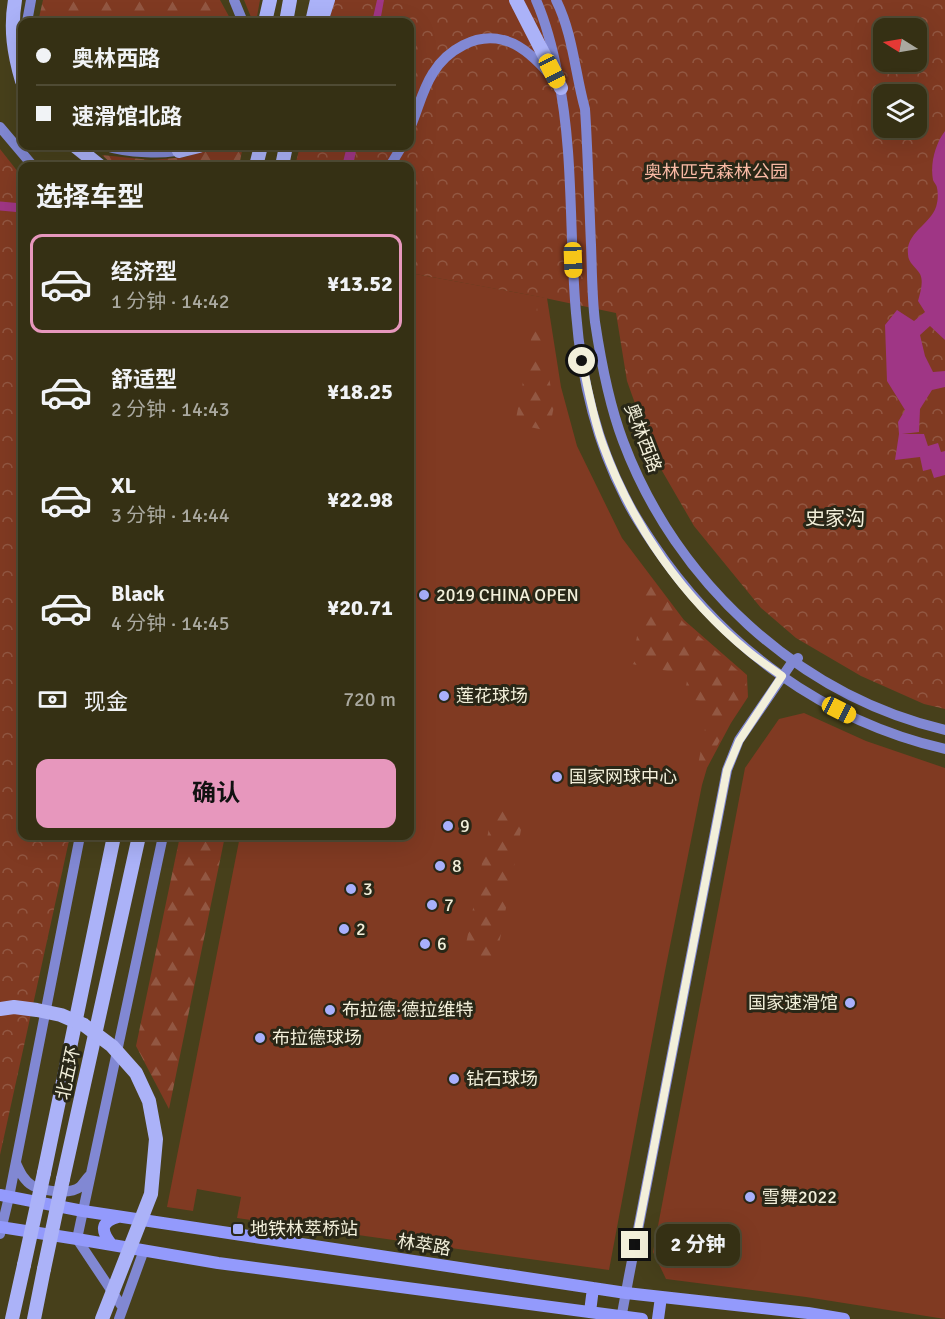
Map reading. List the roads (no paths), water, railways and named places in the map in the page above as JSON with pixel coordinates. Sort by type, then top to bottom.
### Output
[{"type":"highway","points":[[266,18],[270,0]]},
{"type":"highway","points":[[287,18],[290,0]]},
{"type":"highway","points":[[313,18],[317,0]]},
{"type":"highway","points":[[322,18],[328,0]]},
{"type":"highway","points":[[516,0],[561,88]]},
{"type":"highway","points":[[15,3],[12,25],[18,68]]},
{"type":"highway","points":[[80,150],[95,162]]},
{"type":"highway","name":"北五环","points":[[12,1319],[113,840]]},
{"type":"highway","name":"北五环","points":[[34,1319],[138,840]]},
{"type":"highway","points":[[0,1010],[14,1007],[37,1010],[61,1015],[84,1025],[112,1046],[136,1073],[149,1101],[156,1139],[151,1194],[102,1319]]},
{"type":"main road","name":"林萃路","points":[[5,1196],[118,1217],[626,1293],[775,1314],[808,1314],[840,1319]]},
{"type":"main road","points":[[111,1245],[104,1234],[104,1225],[109,1219],[118,1217]]},
{"type":"main road","points":[[1,1230],[77,1239],[218,1263],[642,1319]]},
{"type":"main road","points":[[590,1312],[593,1288]]},
{"type":"main road","points":[[658,1319],[661,1297]]},
{"type":"street","points":[[234,0],[241,18]]},
{"type":"street","name":"奥林西路","points":[[536,0],[551,39],[567,128],[578,334],[588,392],[602,444],[634,514],[684,586],[710,616],[750,653],[819,700],[857,720],[945,749]]},
{"type":"street","name":"奥林西路","points":[[558,3],[574,56],[585,109],[595,320],[608,390],[623,441],[661,521],[685,555],[727,605],[757,633],[822,680],[908,719],[945,730]]},
{"type":"street","points":[[414,117],[425,86],[444,58],[454,49],[478,40],[503,40],[519,47],[546,70],[561,88]]},
{"type":"street","points":[[0,127],[18,148]]},
{"type":"street","points":[[19,150],[30,162]]},
{"type":"street","points":[[127,150],[153,152],[169,150]]},
{"type":"street","points":[[622,1318],[727,770],[739,741],[782,676],[796,660]]},
{"type":"street","points":[[1,1230],[5,1196],[16,1162],[79,840]]},
{"type":"street","points":[[121,1314],[77,1239],[162,840]]},
{"type":"street","points":[[16,1162],[20,1172],[33,1185],[68,1193],[79,1188],[91,1172]]},
{"type":"street","points":[[121,1314],[144,1250]]},
{"type":"waterway","points":[[0,206],[18,208]]},
{"type":"place","name":"2019 CHINA OPEN","points":[[424,595]]},
{"type":"place","name":"莲花球场","points":[[444,696]]},
{"type":"place","name":"国家网球中心","points":[[557,777]]},
{"type":"place","name":"9","points":[[448,826]]},
{"type":"place","name":"8","points":[[440,866]]},
{"type":"place","name":"3","points":[[351,889]]},
{"type":"place","name":"7","points":[[432,905]]},
{"type":"place","name":"2","points":[[344,929]]},
{"type":"place","name":"6","points":[[425,944]]},
{"type":"place","name":"国家速滑馆","points":[[850,1003]]},
{"type":"place","name":"布拉德·德拉维特","points":[[330,1010]]},
{"type":"place","name":"布拉德球场","points":[[260,1038]]},
{"type":"place","name":"钻石球场","points":[[454,1079]]},
{"type":"place","name":"雪舞2022","points":[[750,1197]]},
{"type":"place","name":"地铁林萃桥站","points":[[238,1229]]},
{"type":"district","name":"史家沟","points":[[835,518]]},
{"type":"park label","name":"奥林匹克森林公园","points":[[716,172]]}]
